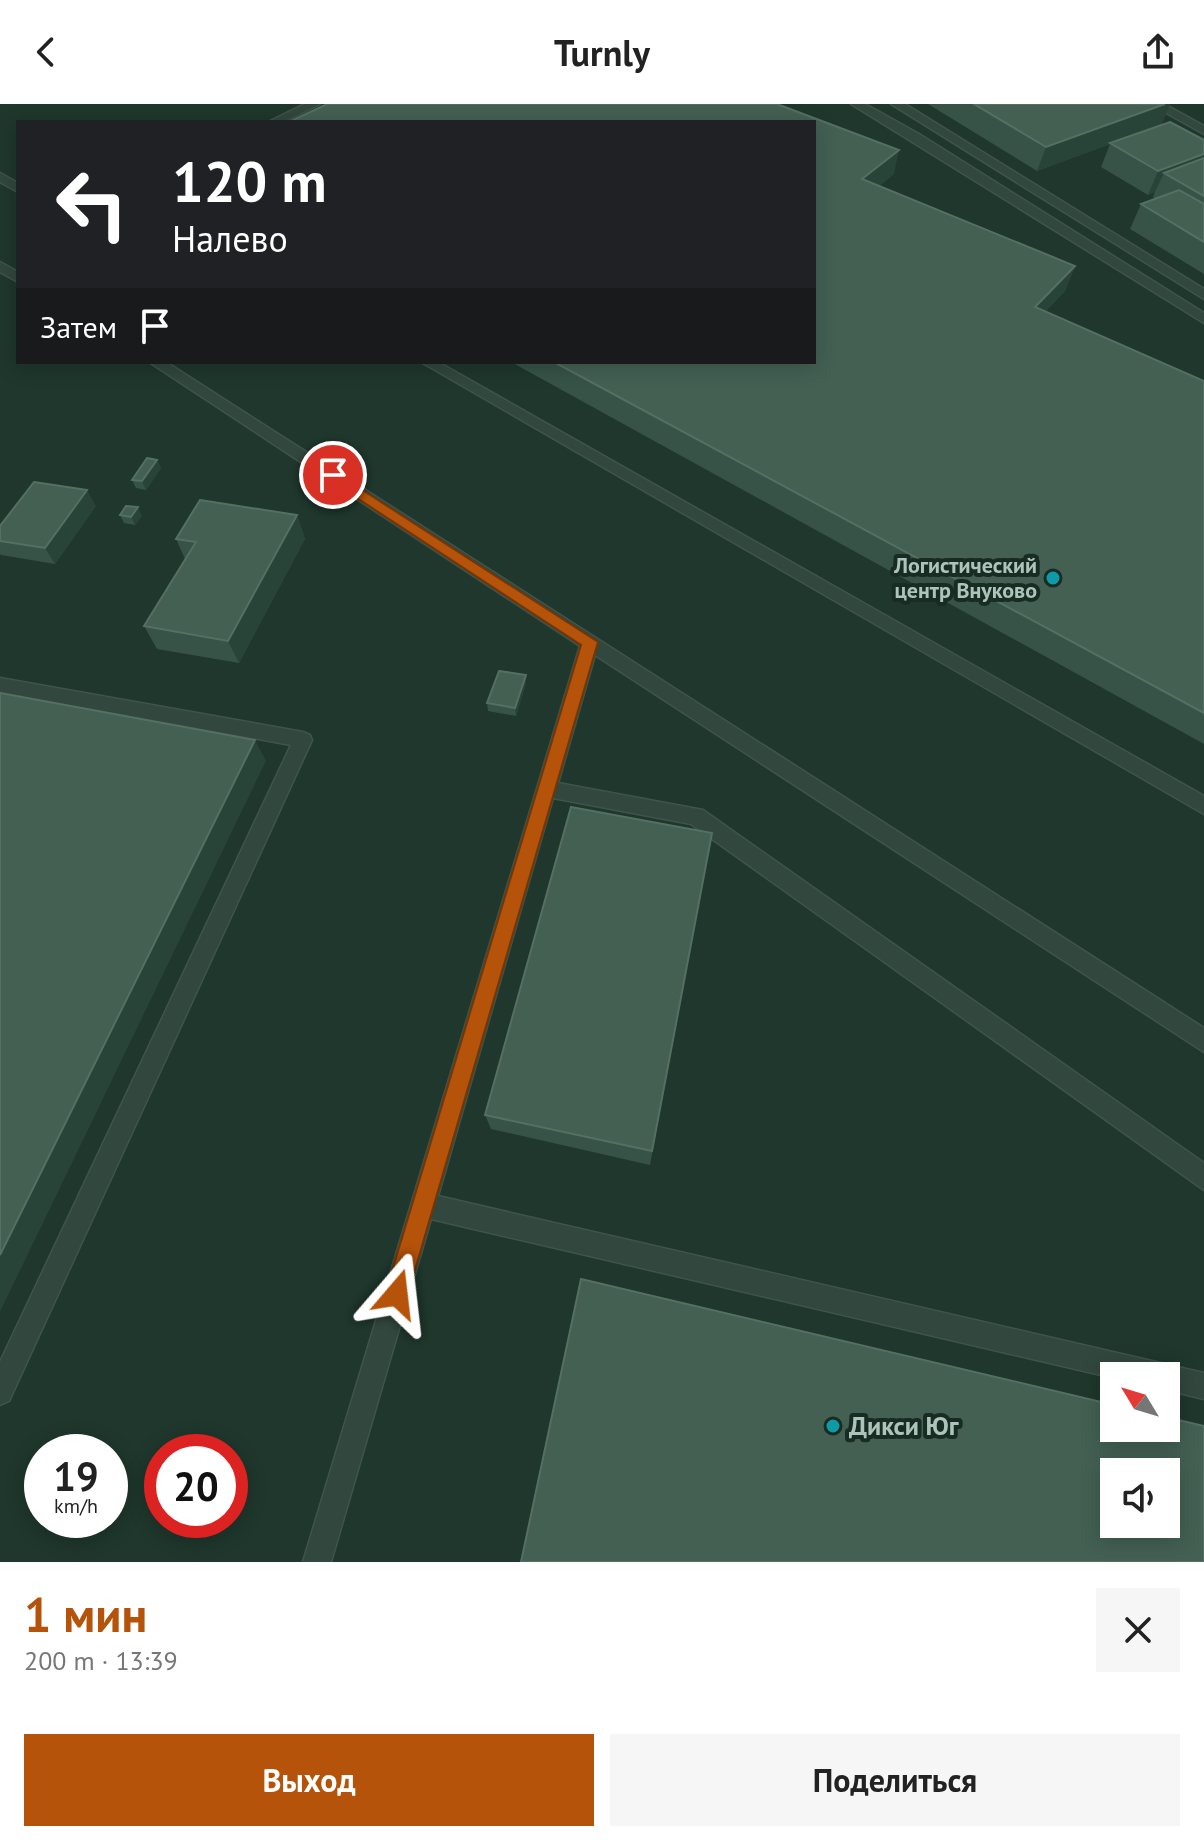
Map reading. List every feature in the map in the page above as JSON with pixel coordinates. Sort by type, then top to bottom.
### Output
[{"type":"lane","points":[[278,120],[314,104]]},
{"type":"lane","points":[[857,104],[915,136],[1204,319]]},
{"type":"lane","points":[[897,104],[1204,295]]},
{"type":"lane","points":[[1156,104],[1204,131]]},
{"type":"lane","points":[[159,364],[1204,1041]]},
{"type":"lane","points":[[431,364],[1204,806]]},
{"type":"lane","points":[[317,1562],[590,642]]},
{"type":"lane","points":[[0,685],[303,740],[0,1392]]},
{"type":"lane","points":[[547,789],[696,816],[1204,1178]]},
{"type":"lane","points":[[423,1205],[1103,1362]]},
{"type":"lane","points":[[1180,1380],[1204,1386]]},
{"type":"building","name":"Логистический центр Внуково","points":[[327,104],[777,104],[899,150],[862,179],[1075,266],[1035,307],[1204,381],[1204,713],[558,364],[816,364],[816,120],[293,120]]},
{"type":"building","points":[[974,104],[1165,104],[1046,147]]},
{"type":"building","points":[[1170,122],[1204,140],[1204,154],[1158,171],[1110,143]]},
{"type":"building","points":[[1204,158],[1204,196],[1164,173]]},
{"type":"building","points":[[1179,190],[1204,204],[1204,242],[1141,204]]},
{"type":"building","points":[[147,458],[157,460],[142,481],[132,480]]},
{"type":"building","points":[[34,482],[87,490],[45,548],[0,541],[0,526]]},
{"type":"building","points":[[200,500],[297,515],[228,641],[144,626],[196,542],[176,539]]},
{"type":"building","points":[[126,506],[138,507],[131,517],[120,515]]},
{"type":"building","points":[[499,671],[526,675],[515,708],[487,703]]},
{"type":"building","points":[[0,693],[255,740],[0,1255]]},
{"type":"building","points":[[571,807],[712,833],[652,1151],[485,1115]]},
{"type":"building","name":"Дикси Юг","points":[[581,1279],[1100,1402],[1100,1442],[1180,1442],[1180,1420],[1204,1426],[1204,1562],[521,1562]]},
{"type":"place","name":"Логистический центр Внуково","points":[[1053,578]]},
{"type":"place","name":"Дикси Юг","points":[[833,1426]]},
{"type":"route","points":[[333,475],[590,642],[397,1294]]}]
